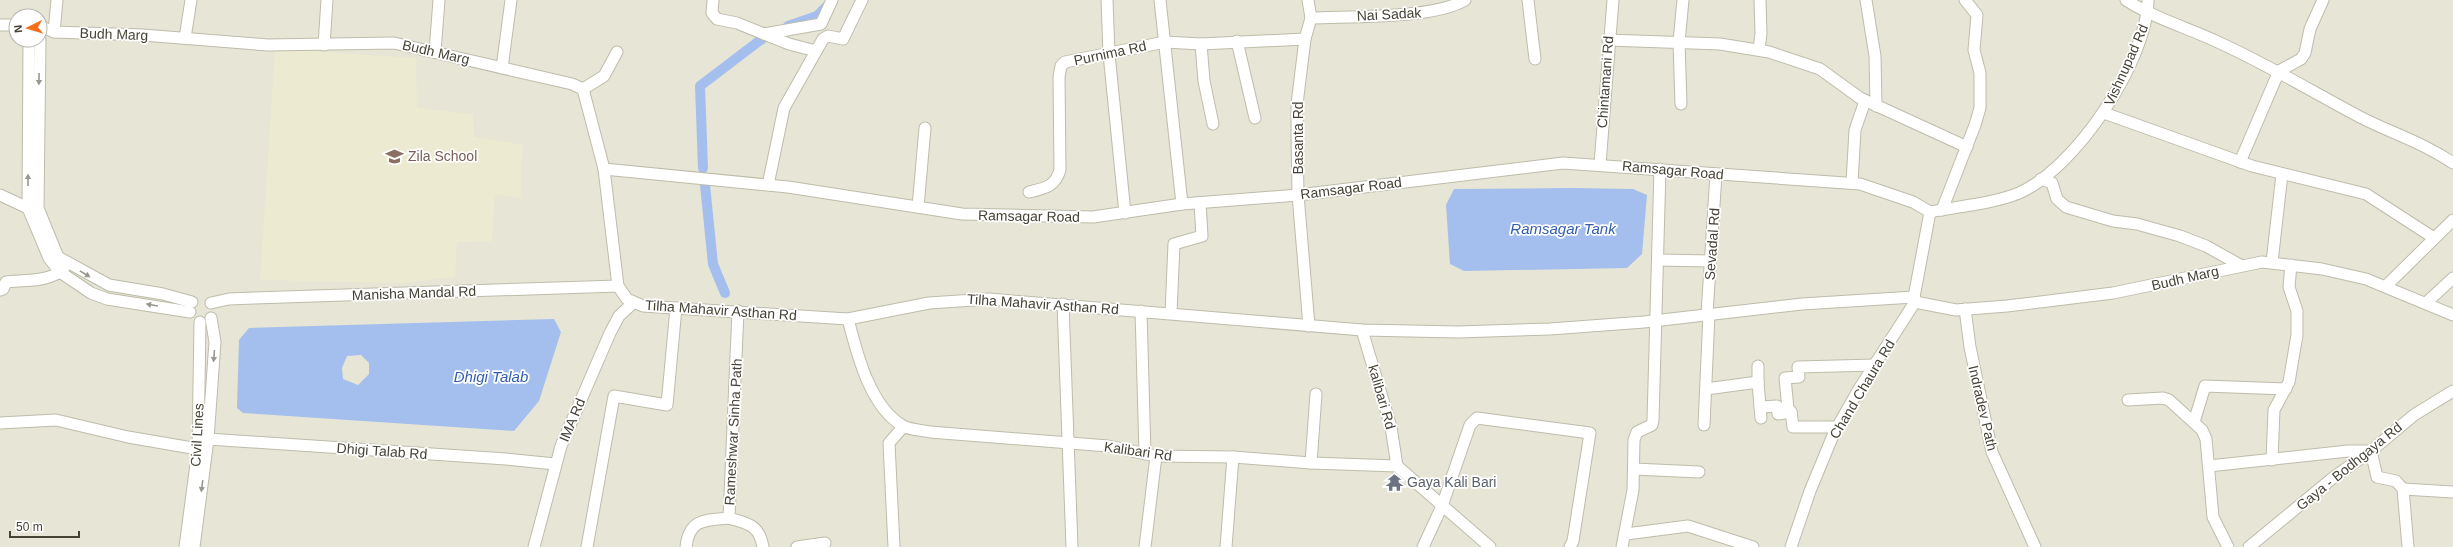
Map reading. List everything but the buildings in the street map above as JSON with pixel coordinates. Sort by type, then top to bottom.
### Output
[{"type":"street","points":[[54,32],[57,0]]},
{"type":"street","points":[[185,38],[190,0]]},
{"type":"street","points":[[324,45],[327,0]]},
{"type":"street","points":[[435,52],[439,0]]},
{"type":"street","points":[[502,68],[511,0]]},
{"type":"street","points":[[713,0],[714,17],[789,44],[816,51]]},
{"type":"street","points":[[764,34],[821,24],[832,0]]},
{"type":"street","points":[[604,169],[768,185],[784,108],[826,36],[843,39],[862,0]]},
{"type":"street","points":[[1107,0],[1109,54],[1125,213]]},
{"type":"street","points":[[1160,0],[1182,204]]},
{"type":"street","name":"Basanta Rd","points":[[1308,0],[1311,18],[1305,39],[1297,104],[1298,195],[1309,326]]},
{"type":"street","name":"Nai Sadak","points":[[1311,18],[1432,12],[1454,7],[1465,0]]},
{"type":"street","points":[[1528,0],[1535,59]]},
{"type":"street","name":"Chintamani Rd","points":[[1600,164],[1608,40],[1613,0]]},
{"type":"street","points":[[1681,104],[1679,42],[1683,0]]},
{"type":"street","points":[[1759,50],[1761,33],[1760,0]]},
{"type":"street","points":[[1866,0],[1875,56],[1876,106]]},
{"type":"street","points":[[1942,210],[1978,116],[1980,73],[1974,50],[1977,14],[1965,0]]},
{"type":"street","points":[[2126,0],[2148,14],[2198,32],[2279,71],[2361,118],[2424,146],[2453,162]]},
{"type":"street","name":"Vishnupad Rd","points":[[1930,212],[2011,196],[2021,192],[2041,179],[2077,146],[2104,113],[2135,50],[2148,14],[2148,0]]},
{"type":"street","points":[[2240,162],[2279,71],[2302,59],[2313,21],[2322,0]]},
{"type":"street","name":"Budh Marg","points":[[48,29],[54,32],[185,38],[268,45],[324,45],[394,42],[572,84],[583,89]]},
{"type":"street","name":"Purnima Rd","points":[[1029,192],[1049,186],[1057,180],[1059,77],[1061,66],[1065,62],[1165,42],[1201,44],[1237,41],[1305,39]]},
{"type":"street","points":[[1608,40],[1730,45],[1759,50],[1820,69],[1852,94],[1865,101],[1967,147]]},
{"type":"street","points":[[1237,41],[1255,118]]},
{"type":"street","points":[[1201,44],[1204,81],[1213,124]]},
{"type":"street","points":[[29,48],[33,208],[49,258],[60,272],[91,293],[107,299],[191,307],[201,298],[211,303],[214,310],[211,318],[215,342],[208,440],[194,547]]},
{"type":"street","points":[[40,48],[33,208],[58,257],[109,285],[163,294],[191,307]]},
{"type":"street","points":[[617,52],[604,76],[583,89],[587,99],[604,169],[618,286]]},
{"type":"street","points":[[1852,183],[1855,130],[1865,101]]},
{"type":"street","points":[[2104,113],[2240,162],[2282,174],[2366,194],[2434,238]]},
{"type":"street","points":[[918,207],[924,128]]},
{"type":"street","name":"Ramsagar Road","points":[[768,185],[986,216],[1093,218],[1182,204],[1298,195],[1563,162],[1852,183],[1880,190],[1913,202],[1930,212]]},
{"type":"street","points":[[1622,547],[1626,534],[1634,469],[1636,436],[1637,432],[1649,428],[1653,420],[1660,169]]},
{"type":"street","name":"Sevadal Rd","points":[[1704,425],[1710,261],[1716,174]]},
{"type":"street","points":[[2272,262],[2282,174]]},
{"type":"street","points":[[2041,179],[2052,183],[2057,199],[2066,207],[2113,221],[2137,224],[2180,236],[2206,246],[2240,265]]},
{"type":"street","points":[[0,195],[33,208]]},
{"type":"street","points":[[1171,313],[1174,244],[1202,236],[1200,203]]},
{"type":"street","points":[[1914,300],[1930,212]]},
{"type":"street","points":[[2386,286],[2453,220]]},
{"type":"street","points":[[1658,260],[1710,261]]},
{"type":"street","points":[[0,290],[4,289],[6,282],[42,278],[60,272],[68,262]]},
{"type":"street","name":"Budh Marg","points":[[1656,320],[1802,304],[1914,300],[1936,308],[1965,309],[2113,293],[2180,280],[2240,265],[2272,262],[2349,274],[2386,286],[2453,315]]},
{"type":"street","points":[[2272,460],[2274,410],[2286,389],[2291,372],[2298,320],[2289,287],[2291,265]]},
{"type":"street","points":[[2426,303],[2453,278]]},
{"type":"street","name":"Tilha Mahavir Asthan Rd","points":[[618,286],[633,303],[643,306],[848,319],[907,306],[958,299],[989,299],[1141,310],[1362,330],[1458,332],[1536,330],[1656,320]]},
{"type":"street","name":"Manisha Mandal Rd","points":[[211,303],[229,299],[618,286]]},
{"type":"street","name":"Chand Chaura Rd","points":[[1792,547],[1810,491],[1838,427],[1914,300]]},
{"type":"street","name":"IMA Rd","points":[[534,547],[555,464],[574,413],[619,316],[633,303]]},
{"type":"street","points":[[1063,304],[1072,547]]},
{"type":"street","points":[[191,307],[193,319],[200,322],[211,318]]},
{"type":"street","points":[[587,547],[614,396],[667,404],[676,308]]},
{"type":"street","name":"Indradev Path","points":[[1965,309],[1970,347],[1992,452],[2035,547]]},
{"type":"street","points":[[1141,310],[1150,455],[1145,547]]},
{"type":"street","name":"Rameshwar Sinha Path","points":[[686,547],[688,534],[693,526],[703,520],[728,518],[738,311]]},
{"type":"street","points":[[848,319],[856,350],[879,405],[903,427],[889,443],[894,547]]},
{"type":"street","name":"Civil Lines","points":[[185,547],[198,448],[200,322]]},
{"type":"street","name":"kalibari Rd","points":[[1362,330],[1391,427],[1397,466]]},
{"type":"street","points":[[1838,427],[1793,427],[1792,412],[1788,409],[1785,378],[1799,377],[1798,367],[1875,365]]},
{"type":"street","points":[[1758,366],[1761,412],[1777,406],[1778,414],[1792,412]]},
{"type":"street","points":[[1706,389],[1758,382]]},
{"type":"street","points":[[2194,422],[2205,386],[2286,389]]},
{"type":"street","name":"Gaya - Bodhgaya Rd","points":[[2254,546],[2334,477],[2371,451],[2414,415],[2453,391]]},
{"type":"street","points":[[1311,463],[1316,394]]},
{"type":"street","points":[[2128,400],[2163,398],[2175,404],[2205,433],[2213,517],[2228,547]]},
{"type":"street","points":[[1423,547],[1442,506],[1470,425],[1477,418],[1590,433],[1573,541],[1570,547]]},
{"type":"street","points":[[0,423],[56,420],[128,437],[198,448]]},
{"type":"street","name":"Kalibari Rd","points":[[903,427],[930,432],[1108,446],[1150,455],[1233,457],[1311,463],[1397,466]]},
{"type":"street","name":"Dhigi Talab Rd","points":[[208,440],[506,459],[555,464]]},
{"type":"street","points":[[2209,466],[2348,451],[2371,451],[2377,477],[2396,481],[2402,489],[2408,547]]},
{"type":"street","points":[[1226,547],[1233,457]]},
{"type":"street","points":[[1397,466],[1490,547]]},
{"type":"street","points":[[1634,469],[1699,472]]},
{"type":"street","points":[[2402,489],[2453,492]]},
{"type":"street","points":[[728,518],[751,524],[757,529],[763,547]]},
{"type":"street","points":[[1626,534],[1688,526],[1753,547]]},
{"type":"street","points":[[797,547],[825,543]]},
{"type":"shaded area","points":[[0,0],[2453,0],[2453,547],[0,547]]},
{"type":"shaded area","name":"Zila School","points":[[275,49],[416,58],[417,108],[473,114],[474,137],[524,145],[521,166],[521,198],[495,194],[492,241],[457,242],[455,277],[404,283],[260,280]]},
{"type":"water","name":"Ramsagar Tank","points":[[1454,189],[1633,189],[1647,195],[1642,254],[1627,268],[1464,271],[1450,264],[1446,205]]},
{"type":"water","name":"Dhigi Talab","points":[[554,319],[561,332],[539,401],[514,431],[243,413],[237,408],[239,340],[249,328]],"holes":[[[361,355],[369,363],[369,374],[358,385],[343,379],[342,368],[347,356]]]},
{"type":"waterway","points":[[788,26],[817,16],[828,5]]},
{"type":"waterway","points":[[703,168],[700,86],[771,32]]},
{"type":"waterway","points":[[705,185],[713,264],[725,293]]},
{"type":"place","name":"Zila School","points":[[395,156]]},
{"type":"place","name":"Gaya Kali Bari","points":[[1394,482]]}]
